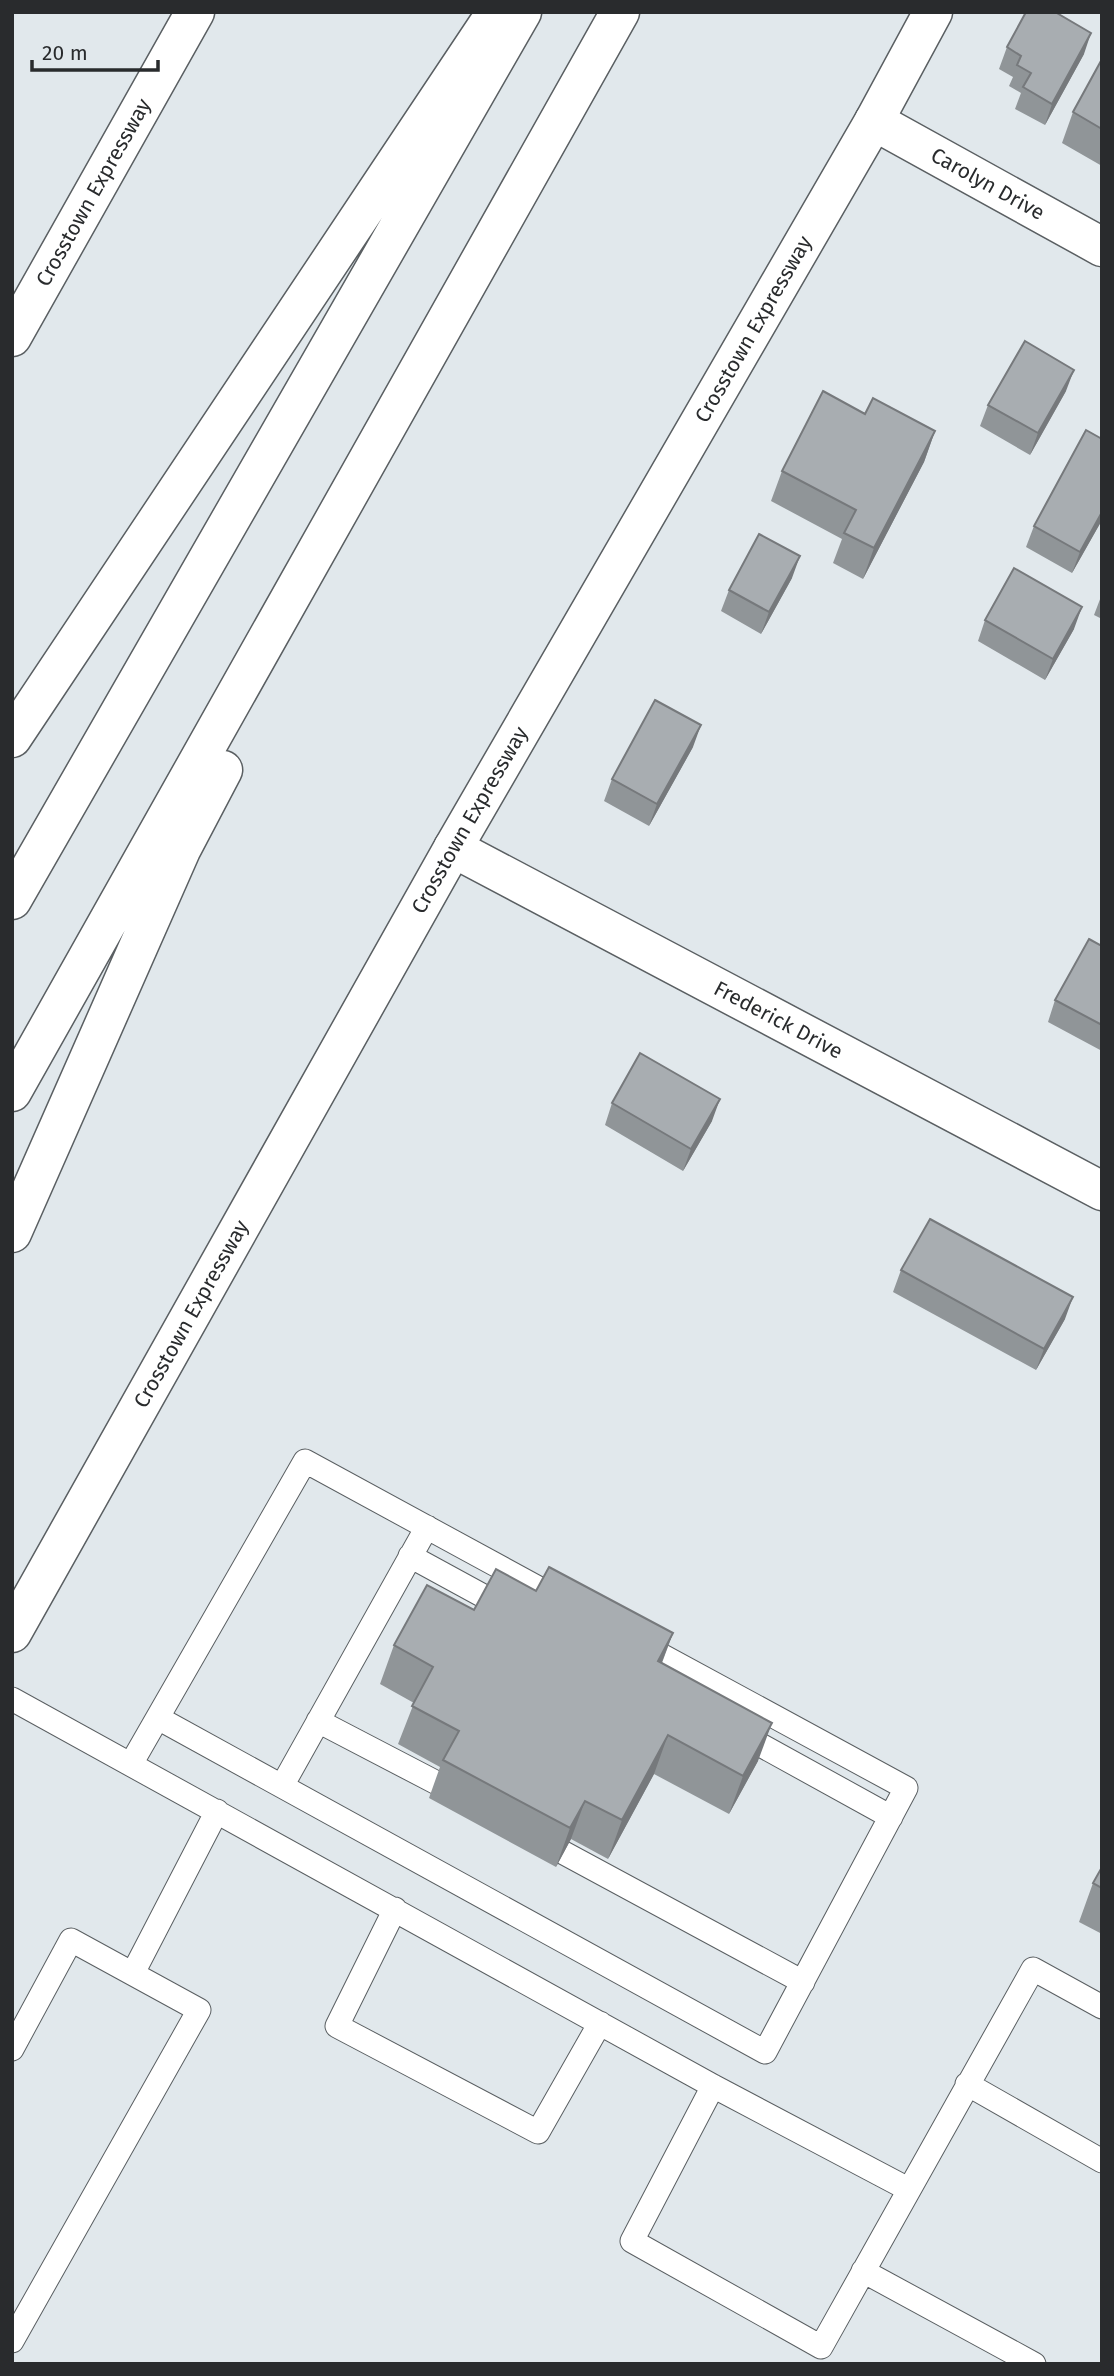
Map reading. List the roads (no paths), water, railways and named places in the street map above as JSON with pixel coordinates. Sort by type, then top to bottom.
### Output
[{"type":"main road","name":"Crosstown Expressway","points":[[12,337],[195,12]]},
{"type":"main road","points":[[12,738],[496,12]]},
{"type":"main road","points":[[12,900],[522,12]]},
{"type":"main road","points":[[12,1093],[620,12]]},
{"type":"main road","name":"Crosstown Expressway","points":[[12,1633],[453,848],[874,121],[933,12]]},
{"type":"main road","name":"Carolyn Drive","points":[[874,121],[1102,247]]},
{"type":"main road","points":[[12,1233],[181,850],[512,205]]},
{"type":"main road","name":"Frederick Drive","points":[[453,848],[1102,1191]]},
{"type":"lane","points":[[131,1764],[305,1461],[583,1612]]},
{"type":"lane","points":[[282,1786],[427,1527]]},
{"type":"lane","points":[[410,1556],[527,1620]]},
{"type":"lane","points":[[158,1718],[765,2052],[906,1788],[619,1632]]},
{"type":"lane","points":[[12,1699],[713,2086],[908,2189]]},
{"type":"lane","points":[[318,1721],[437,1783]]},
{"type":"lane","points":[[723,1725],[891,1817]]},
{"type":"lane","points":[[133,1973],[217,1811]]},
{"type":"lane","points":[[564,1853],[803,1982]]},
{"type":"lane","points":[[394,1909],[338,2026],[538,2132],[600,2023]]},
{"type":"lane","points":[[12,2049],[71,1940],[199,2010],[22,2299],[12,2342]]},
{"type":"lane","points":[[713,2086],[632,2241],[821,2347],[1033,1969],[1102,2007]]},
{"type":"lane","points":[[967,2084],[1102,2161]]},
{"type":"lane","points":[[863,2271],[1034,2364]]}]
